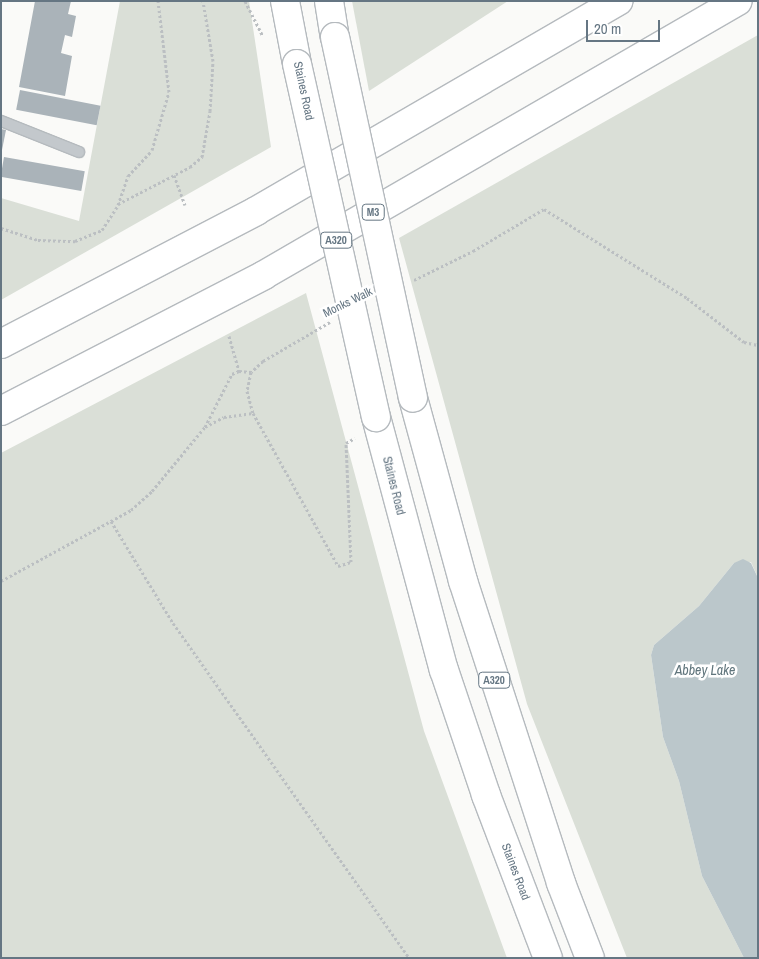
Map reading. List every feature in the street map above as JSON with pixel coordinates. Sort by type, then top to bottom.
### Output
[{"type":"main road","name":"Staines Road","points":[[285,1],[297,64],[376,417],[444,670],[486,795],[548,958]]},
{"type":"main road","name":"A320","points":[[329,1],[335,37],[413,398],[466,590],[561,883],[590,958]]},
{"type":"main road","points":[[1,344],[256,211],[618,1]]},
{"type":"main road","name":"M3","points":[[1,410],[264,275],[738,1]]},
{"type":"lane","points":[[1,121],[80,152]]},
{"type":"path","points":[[1,228],[38,240],[75,241],[102,230],[118,205],[128,176],[152,150],[169,92],[158,1]]},
{"type":"path","points":[[118,205],[174,176],[202,157],[207,128],[213,61],[203,1]]},
{"type":"path","points":[[245,1],[268,45]]},
{"type":"path","points":[[174,176],[185,205]]},
{"type":"path","points":[[404,285],[473,251],[544,209],[687,298],[744,342],[758,345]]},
{"type":"path","name":"Monks Walk","points":[[251,372],[263,361],[336,319]]},
{"type":"path","points":[[229,336],[239,370]]},
{"type":"path","points":[[1,581],[131,510],[152,491],[205,427],[232,374],[239,370],[251,372],[247,391],[253,413],[338,566],[351,562],[346,443],[356,438]]},
{"type":"path","points":[[205,427],[224,418],[253,413]]},
{"type":"path","points":[[111,521],[173,623],[409,958]]},
{"type":"shaded area","points":[[120,1],[249,1],[271,147],[1,300],[1,198],[79,221]]},
{"type":"shaded area","points":[[352,1],[508,1],[369,91]]},
{"type":"shaded area","points":[[758,35],[758,578],[751,562],[734,563],[699,606],[654,645],[651,655],[663,737],[679,781],[702,876],[744,958],[627,958],[527,704],[399,238]]},
{"type":"shaded area","points":[[306,293],[424,731],[507,958],[1,958],[1,453]]},
{"type":"water","name":"Abbey Lake","points":[[743,559],[751,563],[758,578],[758,958],[744,958],[702,876],[679,781],[663,737],[651,655],[654,645],[699,606],[734,563]]},
{"type":"building","points":[[35,1],[71,1],[68,14],[76,16],[72,37],[65,35],[61,53],[72,56],[65,96],[19,87]]},
{"type":"building","points":[[20,90],[100,106],[97,125],[16,110]]},
{"type":"building","points":[[1,129],[6,130],[2,150],[1,150]]},
{"type":"building","points":[[4,157],[85,171],[81,191],[1,177]]}]
